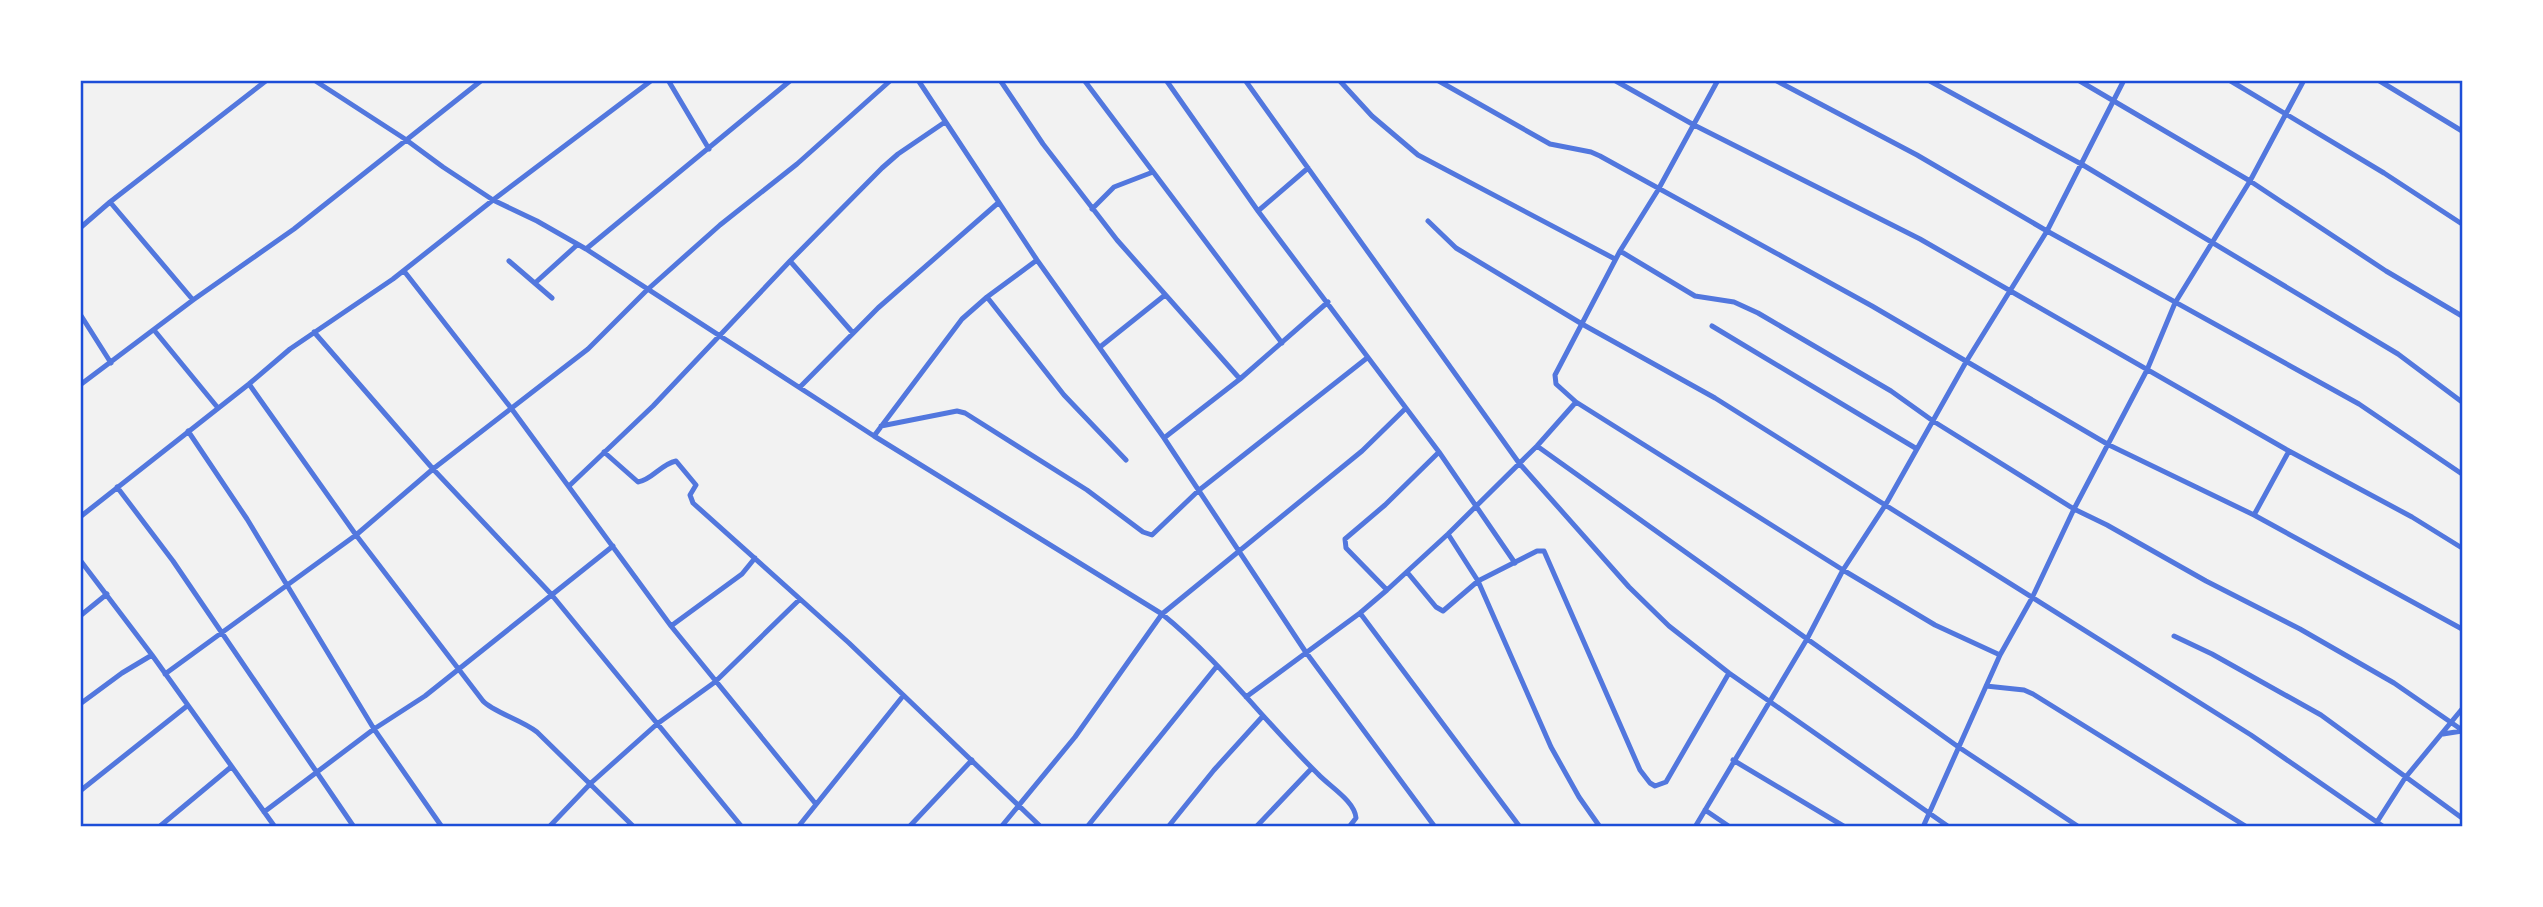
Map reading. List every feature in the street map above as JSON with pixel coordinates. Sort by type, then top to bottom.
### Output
[{"type":"street","points":[[80,228],[267,80]]},
{"type":"street","points":[[314,80],[493,200],[537,220],[586,249],[874,436],[1162,614],[1196,643],[1312,768],[1354,808],[1356,818],[1349,827]]},
{"type":"street","points":[[80,385],[193,300],[294,229],[482,80]]},
{"type":"street","points":[[80,517],[290,349],[404,271],[652,80]]},
{"type":"street","points":[[668,80],[709,149]]},
{"type":"street","points":[[586,249],[791,80]]},
{"type":"street","points":[[165,674],[356,535],[433,469],[588,349],[647,290],[720,225],[797,164],[891,80]]},
{"type":"street","points":[[918,80],[998,203],[1164,438],[1305,651],[1435,827]]},
{"type":"street","points":[[1000,80],[1043,144],[1092,209],[1240,379]]},
{"type":"street","points":[[1084,80],[1282,343]]},
{"type":"street","points":[[1166,80],[1258,211],[1439,452],[1515,563]]},
{"type":"street","points":[[1245,80],[1519,463],[1639,597],[1669,626],[1729,673],[1949,827]]},
{"type":"street","points":[[1339,80],[1371,116],[1418,155],[1615,259]]},
{"type":"street","points":[[1437,80],[1550,144],[1591,152],[1872,306],[2109,445],[2254,515],[2462,629]]},
{"type":"street","points":[[1614,80],[1694,125],[1920,239],[2289,451],[2412,517],[2462,548]]},
{"type":"street","points":[[1718,80],[1658,190],[1615,259],[1554,378],[1558,387],[1576,402],[1843,570],[1935,625],[2000,655]]},
{"type":"street","points":[[1775,80],[1917,155],[2047,232],[2359,404],[2462,474]]},
{"type":"street","points":[[1928,80],[2082,165],[2398,354],[2462,402]]},
{"type":"street","points":[[2078,80],[2250,181],[2386,271],[2462,316]]},
{"type":"street","points":[[1695,827],[1807,639],[1843,570],[1886,505],[1966,362],[2047,232],[2124,80]]},
{"type":"street","points":[[2229,80],[2384,173],[2462,224]]},
{"type":"street","points":[[1923,827],[2000,655],[2032,598],[2074,509],[2147,370],[2175,303],[2250,181],[2304,80]]},
{"type":"street","points":[[2378,80],[2462,131]]},
{"type":"street","points":[[569,486],[720,336],[882,168],[945,122]]},
{"type":"street","points":[[1258,211],[1308,168]]},
{"type":"street","points":[[1092,209],[1114,187],[1153,172]]},
{"type":"street","points":[[110,202],[193,300]]},
{"type":"street","points":[[800,387],[878,308],[998,203]]},
{"type":"street","points":[[1428,221],[1456,248],[1582,324],[1715,398],[2251,735],[2384,827]]},
{"type":"street","points":[[535,283],[577,245]]},
{"type":"street","points":[[1620,251],[1695,296],[1745,305],[1891,391],[1933,421],[2074,509],[2300,629],[2394,683],[2462,730]]},
{"type":"street","points":[[874,436],[962,318],[1037,260]]},
{"type":"street","points":[[509,261],[552,298]]},
{"type":"street","points":[[790,261],[853,333]]},
{"type":"street","points":[[404,271],[511,408],[671,626],[815,803]]},
{"type":"street","points":[[1100,348],[1165,295]]},
{"type":"street","points":[[986,297],[1064,396],[1126,460]]},
{"type":"street","points":[[1164,438],[1240,379],[1328,302]]},
{"type":"street","points":[[80,314],[111,363]]},
{"type":"street","points":[[1712,326],[1917,449]]},
{"type":"street","points":[[154,330],[218,408]]},
{"type":"street","points":[[314,332],[433,469],[551,594],[743,827]]},
{"type":"street","points":[[881,426],[957,411],[965,413],[1087,490],[1152,536],[1198,491],[1367,358]]},
{"type":"street","points":[[249,384],[356,535],[486,705],[524,722],[537,732],[634,827]]},
{"type":"street","points":[[1246,697],[1387,590],[1476,507],[1537,446],[1576,402]]},
{"type":"street","points":[[1001,827],[1075,737],[1162,614],[1362,451],[1406,408]]},
{"type":"street","points":[[188,431],[247,519],[374,729],[442,827]]},
{"type":"street","points":[[1537,446],[1957,747],[2079,827]]},
{"type":"street","points":[[2254,515],[2289,451]]},
{"type":"street","points":[[604,452],[632,480],[641,483],[667,464],[676,461],[696,485],[690,495],[691,501],[800,599],[1041,827]]},
{"type":"street","points":[[1387,590],[1346,548],[1345,540],[1439,452]]},
{"type":"street","points":[[117,487],[173,561],[354,827]]},
{"type":"street","points":[[1448,534],[1479,581],[1551,747],[1579,797],[1600,827]]},
{"type":"street","points":[[264,812],[374,729],[425,696],[613,546]]},
{"type":"street","points":[[1407,572],[1439,611],[1448,608],[1479,581],[1537,551],[1544,551],[1640,770],[1650,783],[1659,786],[1666,782],[1729,673]]},
{"type":"street","points":[[671,626],[731,583],[755,558]]},
{"type":"street","points":[[80,560],[152,654],[275,827]]},
{"type":"street","points":[[80,616],[107,594]]},
{"type":"street","points":[[548,827],[591,783],[657,724],[715,682],[800,599]]},
{"type":"street","points":[[1360,613],[1520,827]]},
{"type":"street","points":[[2174,636],[2304,704],[2462,818]]},
{"type":"street","points":[[80,704],[152,654]]},
{"type":"street","points":[[1087,827],[1217,666]]},
{"type":"street","points":[[1986,686],[2014,688],[2033,694],[2247,827]]},
{"type":"street","points":[[798,827],[903,696]]},
{"type":"street","points":[[80,791],[187,706]]},
{"type":"street","points":[[2376,822],[2405,778],[2462,709]]},
{"type":"street","points":[[1168,827],[1214,770],[1263,716]]},
{"type":"street","points":[[2443,734],[2462,730]]},
{"type":"street","points":[[909,827],[972,760]]},
{"type":"street","points":[[1733,760],[1845,827]]},
{"type":"street","points":[[159,827],[231,767]]},
{"type":"street","points":[[1256,827],[1312,768]]},
{"type":"street","points":[[1705,810],[1730,827]]}]
